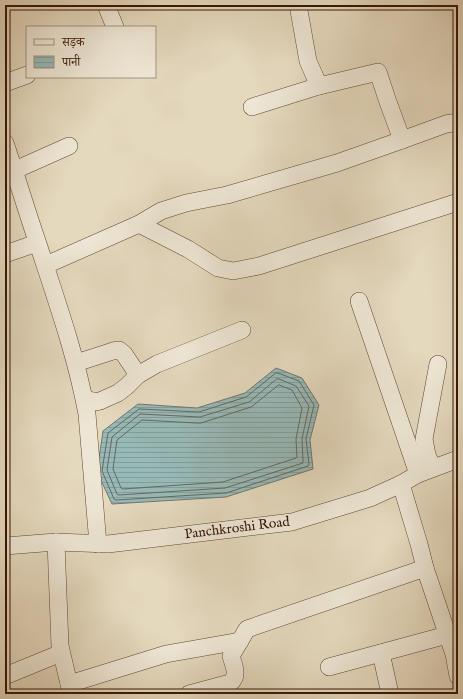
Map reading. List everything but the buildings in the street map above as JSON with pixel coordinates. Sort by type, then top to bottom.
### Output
[{"type":"street","points":[[106,5],[115,26]]},
{"type":"street","points":[[298,5],[308,61],[319,86]]},
{"type":"street","points":[[252,107],[319,86],[378,72],[402,140]]},
{"type":"street","points":[[5,83],[26,75]]},
{"type":"street","points":[[46,265],[139,224],[161,211],[186,203],[227,195],[337,163],[446,124],[458,122]]},
{"type":"street","points":[[5,143],[10,171],[46,265],[76,363],[88,414],[98,544]]},
{"type":"street","points":[[10,171],[69,146]]},
{"type":"street","points":[[139,224],[188,249],[218,268],[234,271],[259,266],[458,202]]},
{"type":"street","points":[[5,254],[37,243]]},
{"type":"street","points":[[359,301],[425,471]]},
{"type":"street","points":[[84,397],[94,402],[100,401],[118,393],[138,375],[157,364],[242,330]]},
{"type":"street","points":[[76,363],[119,350],[124,354],[138,375]]},
{"type":"street","points":[[425,471],[427,455],[424,439],[438,364]]},
{"type":"street","name":"Panchkroshi Road","points":[[5,546],[56,542],[108,544],[292,522],[370,498],[425,471],[458,459]]},
{"type":"street","points":[[401,484],[419,544],[424,568],[454,654],[458,676]]},
{"type":"street","points":[[56,542],[60,646],[71,689],[166,654],[240,641]]},
{"type":"street","points":[[189,694],[234,680],[236,674],[232,656],[247,629],[424,568]]},
{"type":"street","points":[[329,668],[447,635]]},
{"type":"street","points":[[5,676],[61,653]]},
{"type":"street","points":[[381,653],[390,694]]},
{"type":"water","points":[[276,368],[302,378],[319,405],[310,440],[313,469],[226,497],[112,504],[97,472],[103,431],[138,404],[197,408],[245,393]]}]
